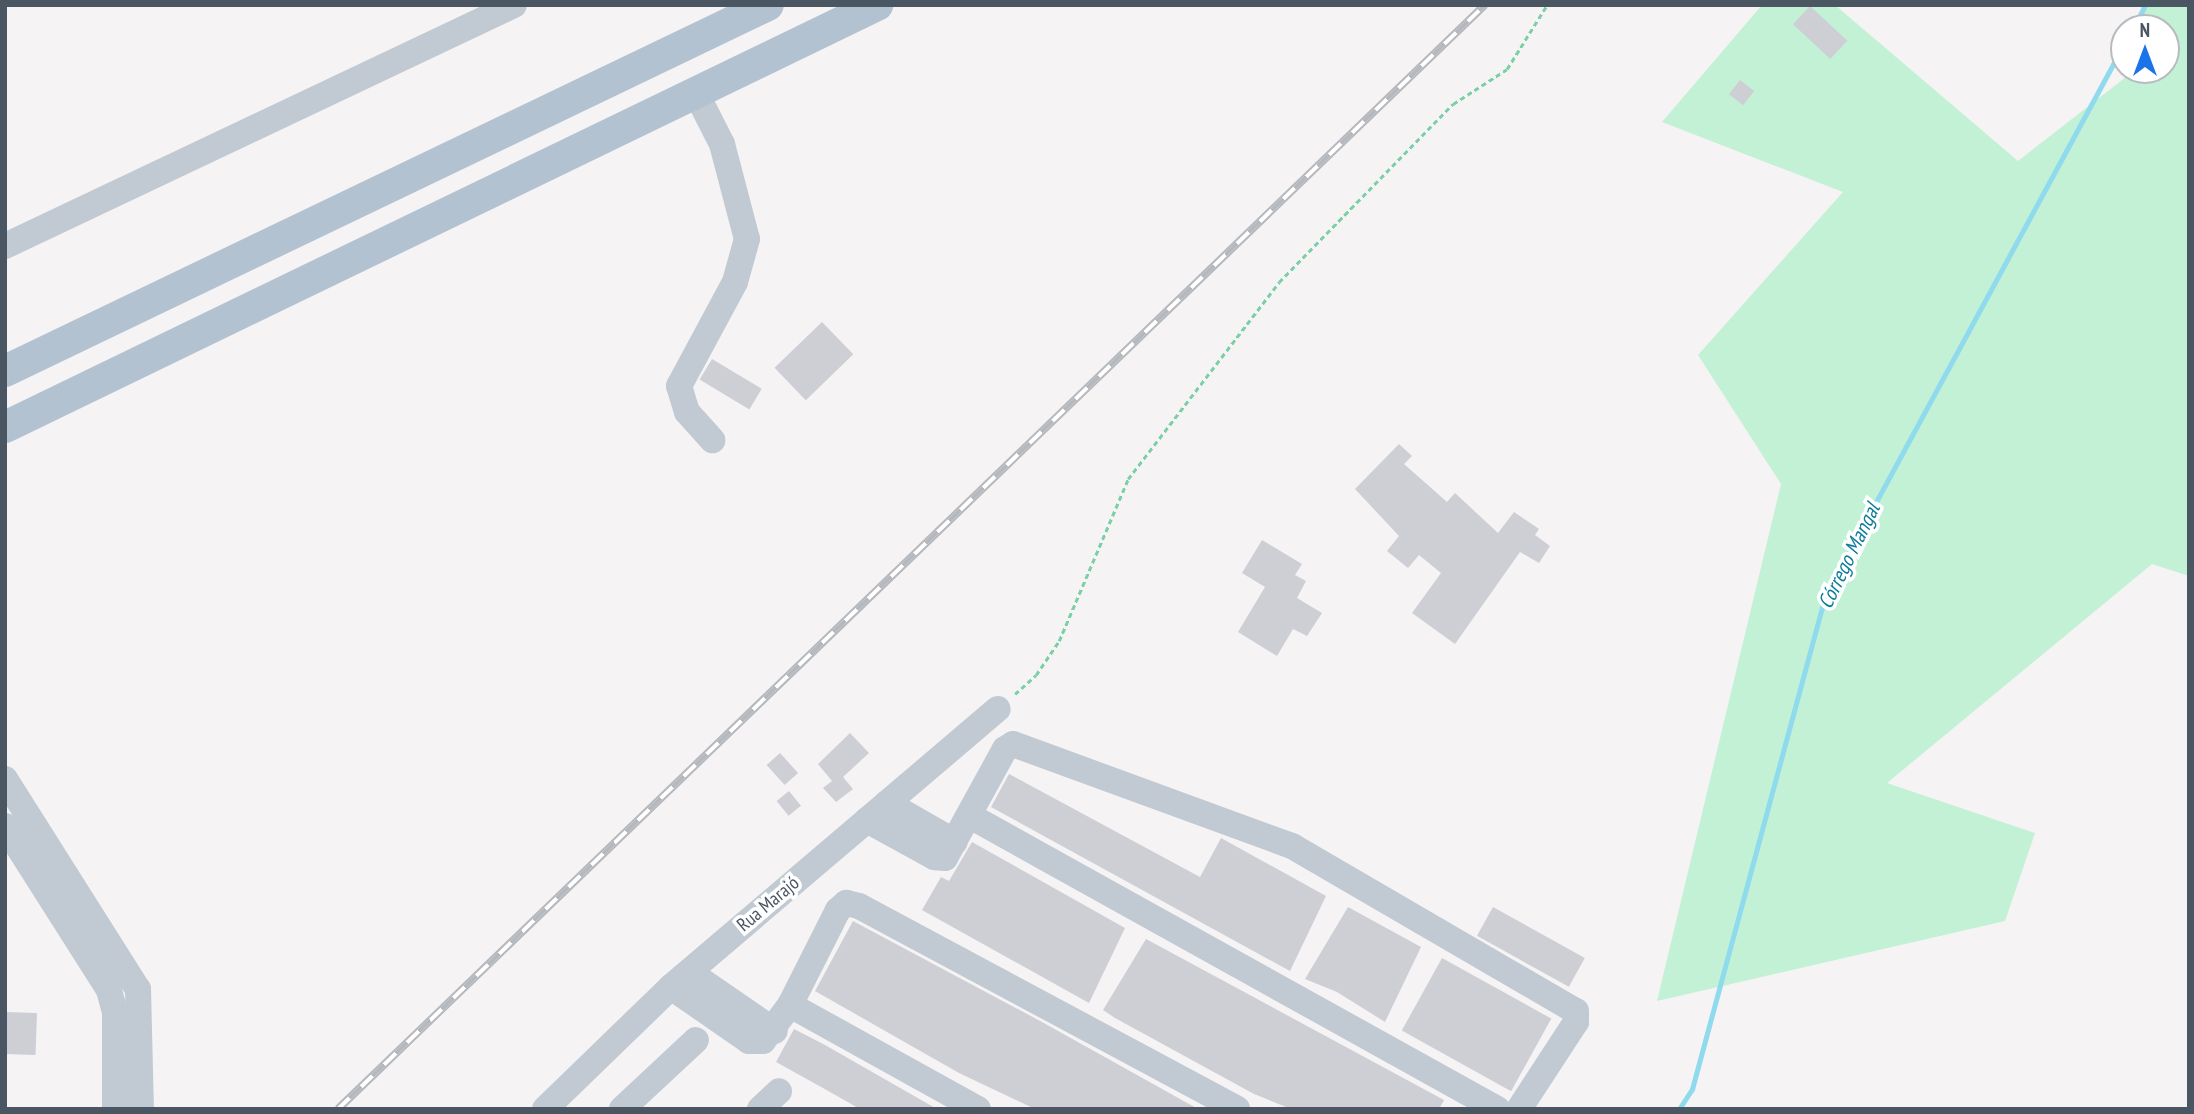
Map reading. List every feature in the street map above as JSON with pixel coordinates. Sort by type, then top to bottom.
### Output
[{"type":"main road","points":[[16,422],[25,388],[5,372],[769,5],[784,10],[793,21],[792,45]]},
{"type":"main road","points":[[16,422],[877,5]]},
{"type":"main road","points":[[486,140],[508,182]]},
{"type":"street","points":[[5,246],[514,5]]},
{"type":"street","points":[[695,91],[722,144],[747,239],[735,282],[679,386],[687,412],[712,440]]},
{"type":"street","name":"Rua Marajó","points":[[545,1109],[680,979],[1004,704]]},
{"type":"street","points":[[877,812],[939,859],[955,842],[1005,749],[1013,744],[1292,846],[1577,1011],[1577,1022],[1519,1109]]},
{"type":"street","points":[[5,779],[138,989],[141,1109]]},
{"type":"street","points":[[970,816],[1497,1109]]},
{"type":"street","points":[[5,826],[109,990],[115,1013],[115,1109]]},
{"type":"street","points":[[680,979],[749,1041],[764,1041],[775,1031],[790,1005],[838,910],[846,903],[859,906],[1237,1109]]},
{"type":"street","points":[[790,1005],[978,1109]]},
{"type":"street","points":[[622,1109],[696,1040]]},
{"type":"path","points":[[1004,704],[1036,675],[1059,641],[1128,479],[1279,282],[1453,104],[1507,68],[1547,5]]},
{"type":"green space","points":[[1762,5],[1835,5],[2018,161],[2117,84],[2180,84],[2180,14],[2141,14],[2141,5],[2189,5],[2189,576],[2152,564],[1887,783],[2035,833],[2005,921],[1657,1001],[1781,484],[1698,355],[1843,192],[1662,122]]},
{"type":"building","points":[[1810,6],[1847,41],[1830,59],[1793,24]]},
{"type":"building","points":[[1740,80],[1754,91],[1743,105],[1729,94]]},
{"type":"building","points":[[822,322],[853,354],[806,400],[775,368]]},
{"type":"building","points":[[712,359],[762,389],[749,409],[700,380]]},
{"type":"building","points":[[1399,444],[1412,456],[1404,464],[1447,502],[1455,493],[1498,533],[1514,512],[1539,529],[1535,535],[1550,546],[1539,563],[1520,552],[1455,644],[1412,613],[1441,573],[1419,555],[1408,568],[1387,551],[1399,536],[1355,489]]},
{"type":"building","points":[[1262,540],[1302,564],[1295,575],[1306,581],[1297,598],[1322,613],[1307,636],[1293,629],[1277,656],[1238,632],[1265,587],[1242,573]]},
{"type":"building","points":[[850,733],[869,753],[843,777],[853,789],[836,802],[823,788],[832,781],[818,764]]},
{"type":"building","points":[[780,753],[798,773],[785,785],[767,765]]},
{"type":"building","points":[[1009,774],[1200,877],[1221,838],[1326,896],[1290,971],[991,807]]},
{"type":"building","points":[[789,791],[801,806],[789,816],[777,801]]},
{"type":"building","points":[[972,842],[1125,928],[1089,1003],[922,910],[941,877],[949,881]]},
{"type":"building","points":[[1348,907],[1421,947],[1385,1022],[1337,992],[1305,979]]},
{"type":"building","points":[[1493,907],[1585,958],[1569,987],[1477,936]]},
{"type":"building","points":[[853,921],[1198,1109],[1035,1109],[959,1073],[815,991]]},
{"type":"building","points":[[1146,939],[1444,1100],[1439,1109],[1291,1109],[1254,1094],[1115,1018],[1103,1010]]},
{"type":"building","points":[[1442,958],[1551,1019],[1511,1091],[1402,1031]]},
{"type":"building","points":[[5,1012],[37,1013],[36,1055],[5,1054]]},
{"type":"building","points":[[794,1029],[937,1109],[860,1109],[776,1062]]},
{"type":"waterway","name":"Córrego Mangal","points":[[2140,14],[2145,5]]},
{"type":"waterway","name":"Córrego Mangal","points":[[1679,1109],[1692,1089],[1825,596],[2110,70]]},
{"type":"railway","points":[[338,1109],[1485,5]]}]
